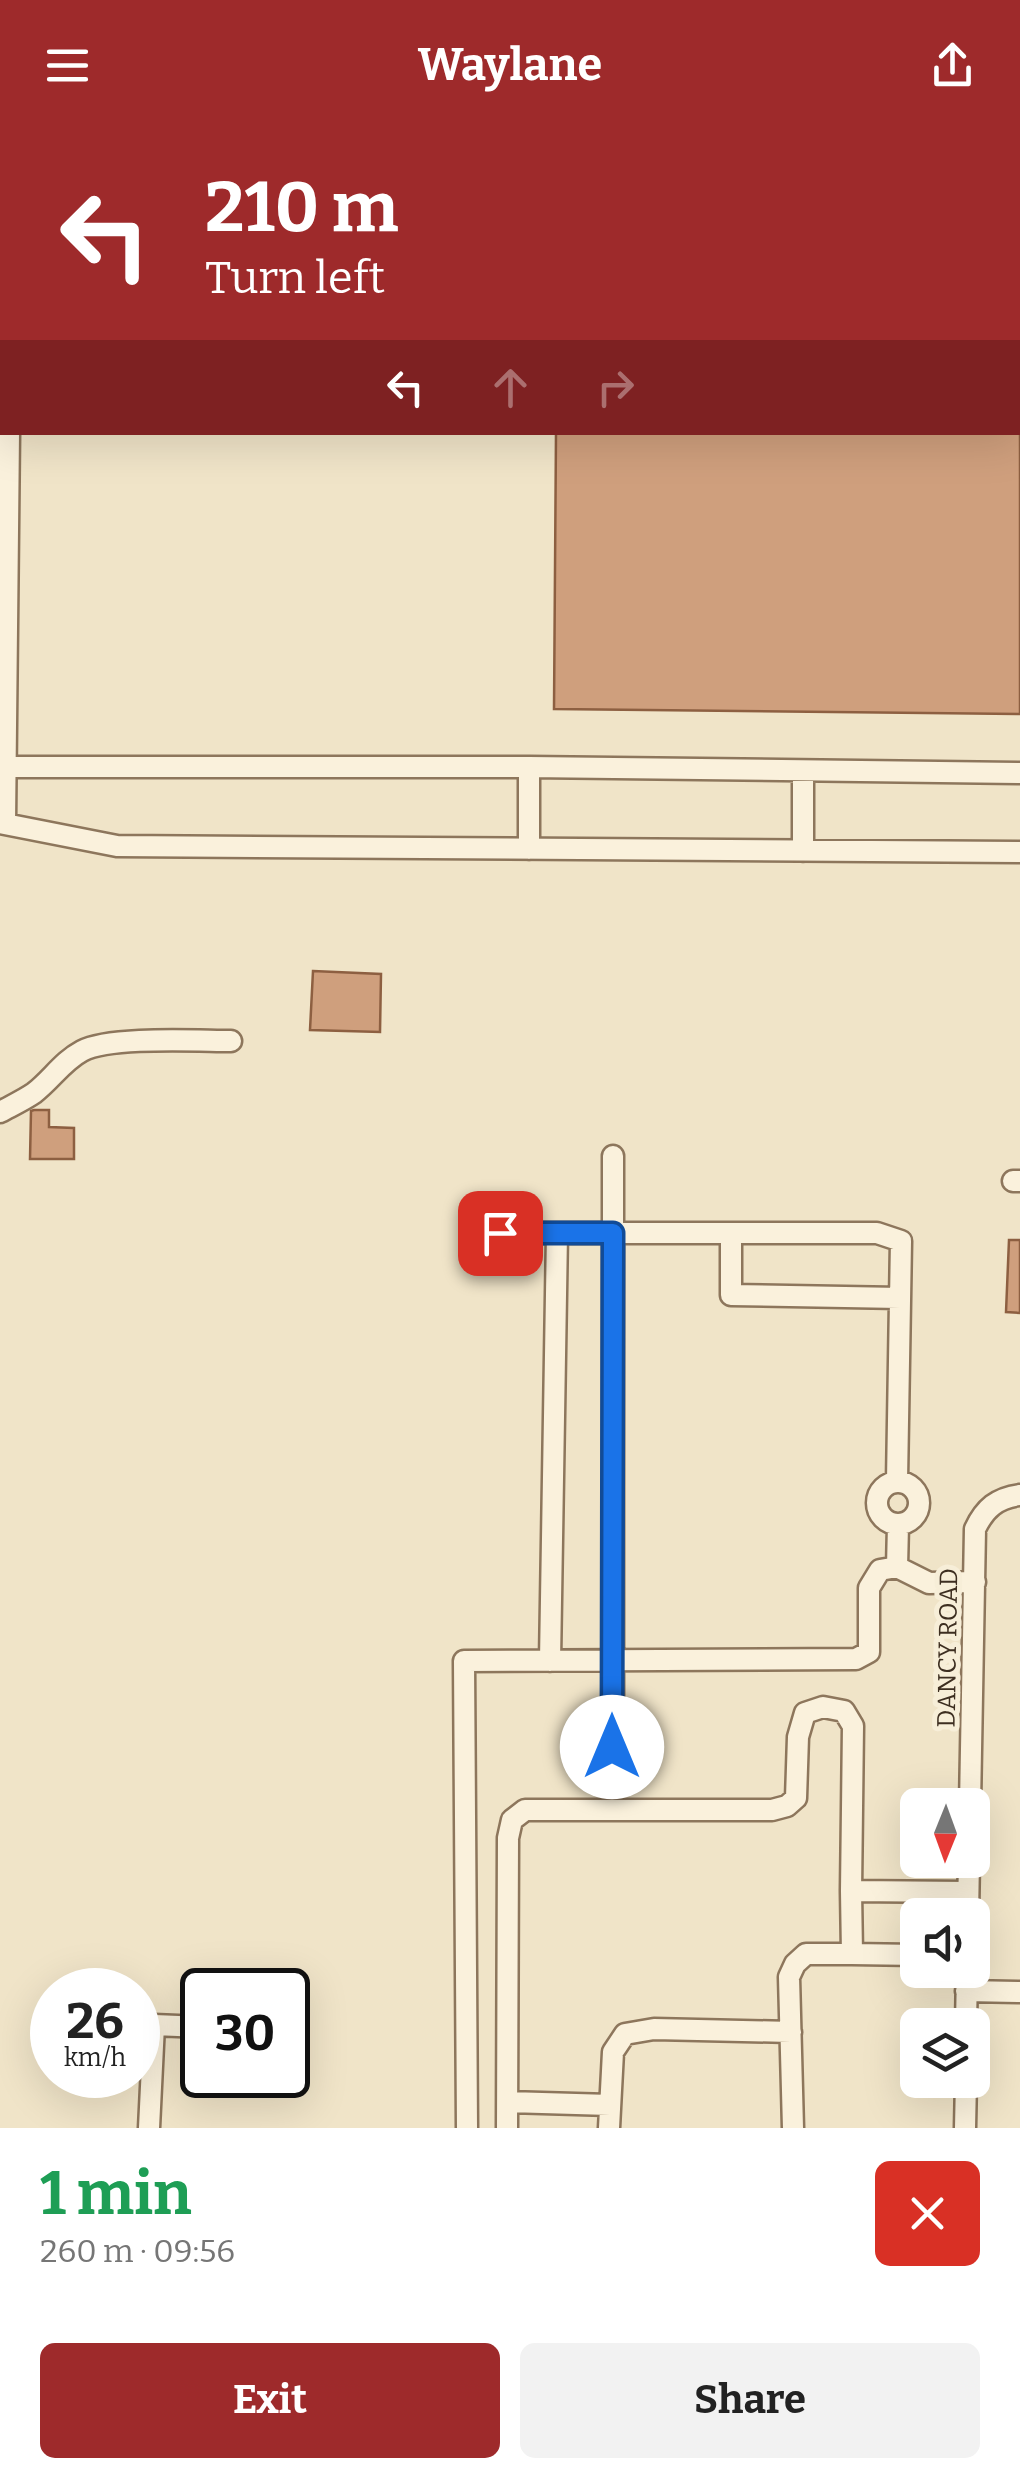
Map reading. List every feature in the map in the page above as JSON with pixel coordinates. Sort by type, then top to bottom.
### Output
[{"type":"street","points":[[9,435],[7,767],[2,823],[117,846],[1020,852]]},
{"type":"street","points":[[7,767],[529,767],[1020,773]]},
{"type":"street","points":[[529,767],[529,849]]},
{"type":"street","points":[[803,770],[803,851]]},
{"type":"street","points":[[0,1112],[37,1091],[55,1071],[84,1050],[180,1040],[232,1041]]},
{"type":"street","points":[[612,1747],[613,1156]]},
{"type":"street","points":[[500,1233],[876,1233],[900,1241],[897,1482]]},
{"type":"street","points":[[550,1661],[557,1233]]},
{"type":"street","points":[[731,1233],[731,1294],[900,1298]]},
{"type":"street","points":[[897,1482],[910,1485],[920,1502],[911,1520],[898,1525],[884,1520],[877,1507],[879,1493],[897,1482]]},
{"type":"street","name":"DANCY ROAD","points":[[970,1788],[975,1528],[983,1512],[997,1501],[1020,1495]]},
{"type":"street","points":[[896,1567],[898,1525]]},
{"type":"street","points":[[467,2128],[464,1662],[856,1659],[869,1652],[869,1588],[880,1570],[896,1567],[930,1583],[974,1582]]},
{"type":"street","points":[[508,2128],[508,1838],[512,1820],[526,1810],[772,1810],[787,1806],[796,1798],[798,1738],[806,1714],[824,1707],[844,1711],[853,1726],[852,1954]]},
{"type":"street","points":[[968,1878],[968,1898]]},
{"type":"street","points":[[851,1891],[968,1892]]},
{"type":"street","points":[[792,2128],[790,1978],[794,1964],[806,1954],[900,1955]]},
{"type":"street","points":[[990,1986],[1020,1992]]},
{"type":"street","points":[[149,2128],[154,2024],[180,2026]]},
{"type":"street","points":[[609,2128],[613,2052],[626,2034],[654,2028],[791,2032]]},
{"type":"street","points":[[965,2128],[966,2098]]},
{"type":"street","points":[[508,2102],[610,2104]]},
{"type":"building","points":[[556,435],[1020,435],[1020,714],[554,709]]},
{"type":"building","points":[[313,971],[381,974],[380,1032],[310,1030]]},
{"type":"building","points":[[34,1110],[49,1110],[49,1127],[74,1128],[74,1159],[30,1159]]},
{"type":"building","points":[[1009,1240],[1020,1240],[1020,1313],[1006,1312]]},
{"type":"route","points":[[500,1233],[613,1233],[612,1747]]}]
